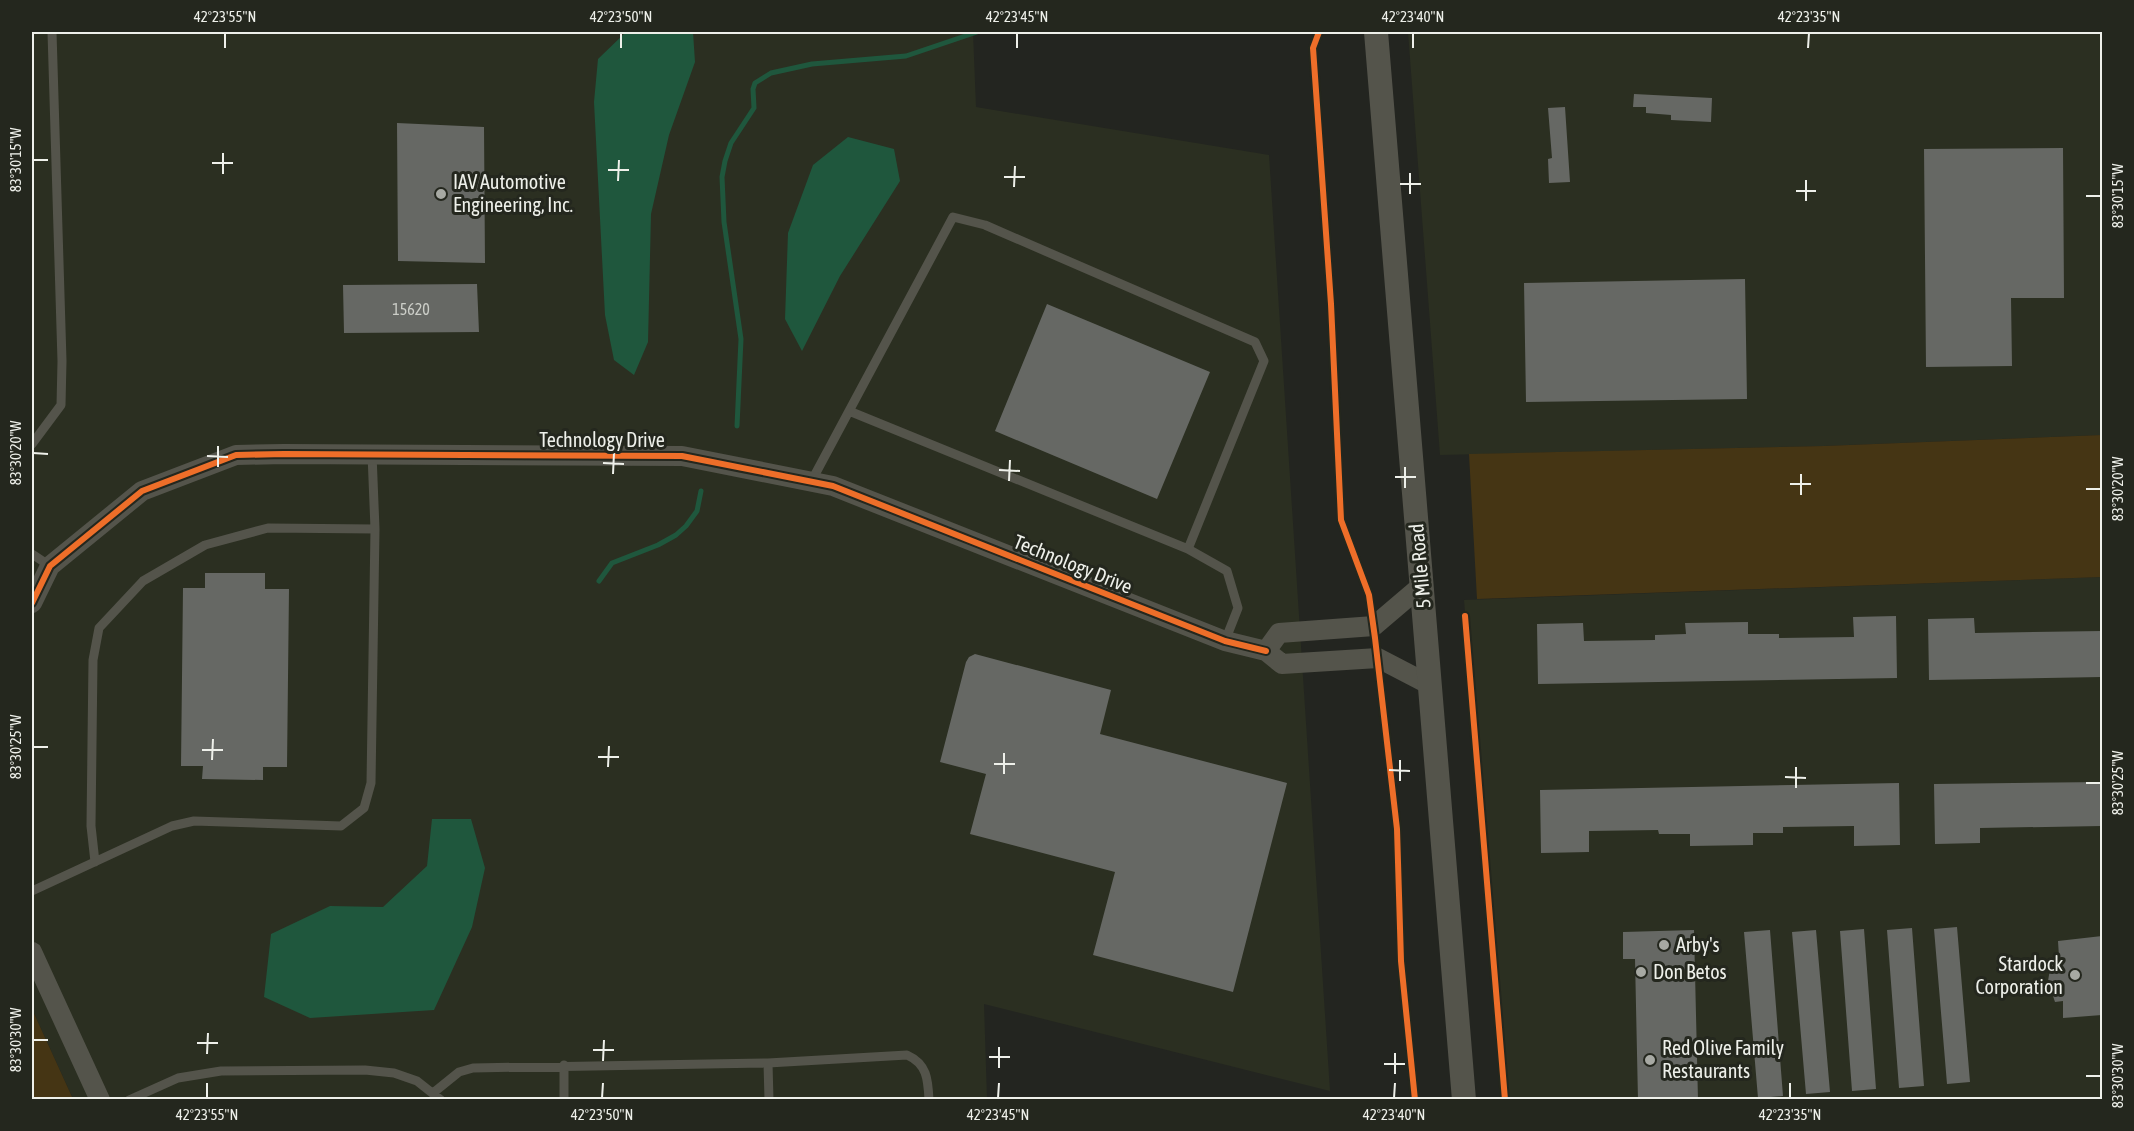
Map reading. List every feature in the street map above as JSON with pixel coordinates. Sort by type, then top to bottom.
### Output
[{"type":"street","name":"5 Mile Road","points":[[1376,32],[1464,1100]]},
{"type":"street","name":"Technology Drive","points":[[32,603],[50,566],[142,491],[236,455],[682,456],[833,486],[1225,641],[1266,651],[1282,664],[1378,657],[1430,685]]},
{"type":"street","points":[[1266,651],[1278,633],[1374,626],[1421,586]]},
{"type":"street","points":[[32,951],[99,1100]]},
{"type":"lane","points":[[32,444],[61,405],[62,355],[52,32]]},
{"type":"lane","points":[[811,482],[953,217],[985,225],[1255,342],[1264,361],[1188,549]]},
{"type":"lane","points":[[849,411],[1188,549],[1227,571],[1238,608],[1225,641]]},
{"type":"lane","points":[[32,891],[172,826],[194,821],[341,826],[364,808],[371,783],[375,529],[372,454]]},
{"type":"lane","points":[[95,862],[91,826],[93,660],[99,628],[143,581],[205,545],[268,528],[375,529]]},
{"type":"lane","points":[[32,554],[50,566]]},
{"type":"lane","points":[[129,1100],[178,1078],[221,1071],[365,1070],[394,1073],[417,1081],[437,1096],[459,1072],[472,1068],[768,1063],[907,1055],[917,1060],[926,1072],[928,1100]]},
{"type":"lane","points":[[768,1063],[769,1100]]},
{"type":"lane","points":[[564,1065],[564,1100]]},
{"type":"shaded area","points":[[32,32],[973,32],[976,107],[1269,155],[1330,1091],[984,1004],[987,1099],[73,1099],[32,1009]]},
{"type":"shaded area","points":[[626,32],[693,32],[695,62],[669,135],[651,214],[648,342],[634,375],[614,360],[605,315],[594,102],[598,59]]},
{"type":"shaded area","points":[[1408,32],[2102,32],[2102,435],[1824,446],[1440,455]]},
{"type":"shaded area","points":[[848,137],[894,149],[900,181],[840,276],[802,351],[785,319],[788,233],[813,165]]},
{"type":"shaded area","points":[[2102,435],[2102,577],[1477,599],[1469,454],[1824,446]]},
{"type":"shaded area","points":[[2102,577],[2102,1099],[1505,1099],[1464,600]]},
{"type":"shaded area","points":[[432,819],[471,819],[485,868],[472,927],[434,1010],[310,1018],[264,997],[271,934],[330,906],[383,907],[427,866]]},
{"type":"shaded area","points":[[32,1009],[73,1099],[32,1099]]},
{"type":"building","points":[[1634,94],[1712,98],[1711,122],[1671,120],[1671,115],[1646,113],[1646,107],[1633,107]]},
{"type":"building","points":[[1565,107],[1570,182],[1549,183],[1548,159],[1552,158],[1548,108]]},
{"type":"building","name":"IAV Automotive Engineering, Inc.","points":[[397,123],[484,127],[485,263],[398,261]]},
{"type":"building","points":[[2063,148],[2064,298],[2011,298],[2012,366],[1926,367],[1924,149]]},
{"type":"building","points":[[1745,279],[1747,399],[1526,402],[1524,283]]},
{"type":"building","points":[[477,284],[479,332],[344,333],[343,285]]},
{"type":"building","points":[[1047,304],[1210,372],[1157,499],[995,431]]},
{"type":"building","points":[[205,573],[265,573],[265,589],[289,589],[287,767],[263,767],[263,780],[202,779],[203,766],[181,766],[183,588],[205,588]]},
{"type":"building","points":[[1896,616],[1897,678],[1538,684],[1537,624],[1583,623],[1584,641],[1655,640],[1655,635],[1686,634],[1685,623],[1748,622],[1748,634],[1779,634],[1779,638],[1854,637],[1853,617]]},
{"type":"building","points":[[1974,618],[1975,633],[2102,631],[2102,677],[1929,680],[1928,619]]},
{"type":"building","points":[[975,654],[1111,690],[1100,734],[1287,783],[1233,992],[1093,955],[1115,872],[970,834],[986,774],[940,762],[966,662]]},
{"type":"building","points":[[2102,782],[2102,826],[1980,828],[1980,843],[1935,844],[1934,784]]},
{"type":"building","points":[[1899,783],[1900,845],[1854,846],[1854,826],[1783,827],[1783,833],[1753,833],[1753,845],[1690,846],[1690,834],[1659,834],[1658,830],[1589,831],[1589,852],[1541,853],[1540,790]]},
{"type":"building","points":[[1957,927],[1970,1082],[1947,1084],[1934,929]]},
{"type":"building","points":[[1912,928],[1924,1086],[1899,1088],[1887,930]]},
{"type":"building","points":[[1864,929],[1876,1089],[1852,1091],[1840,931]]},
{"type":"building","points":[[1694,930],[1698,1100],[1638,1100],[1635,959],[1623,959],[1623,932]]},
{"type":"building","points":[[1770,930],[1783,1096],[1758,1098],[1744,932]]},
{"type":"building","points":[[1816,930],[1830,1092],[1806,1094],[1792,932]]},
{"type":"building","name":"Stardock Corporation","points":[[2102,936],[2102,1015],[2063,1018],[2063,1001],[2055,1002],[2048,981],[2052,957],[2059,957],[2058,941]]},
{"type":"waterway","points":[[737,426],[741,339],[724,222],[722,177],[731,143],[754,108],[755,83],[771,73],[812,64],[906,56],[977,32]]},
{"type":"waterway","points":[[599,581],[612,563],[658,545],[676,535],[697,511],[701,491]]},
{"type":"cycle path","points":[[1319,32],[1313,48],[1331,304],[1341,520],[1369,595],[1375,638],[1397,829],[1401,961],[1415,1100]]},
{"type":"cycle path","points":[[32,603],[50,566],[142,491],[236,455],[682,456],[833,486],[1225,641],[1266,651]]},
{"type":"cycle path","points":[[1465,616],[1505,1100]]},
{"type":"place","name":"IAV Automotive Engineering, Inc.","points":[[441,194]]},
{"type":"place","name":"Arby's","points":[[1664,945]]},
{"type":"place","name":"Don Betos","points":[[1641,972]]},
{"type":"place","name":"Stardock Corporation","points":[[2075,975]]},
{"type":"place","name":"Red Olive Family Restaurants","points":[[1650,1060]]}]
